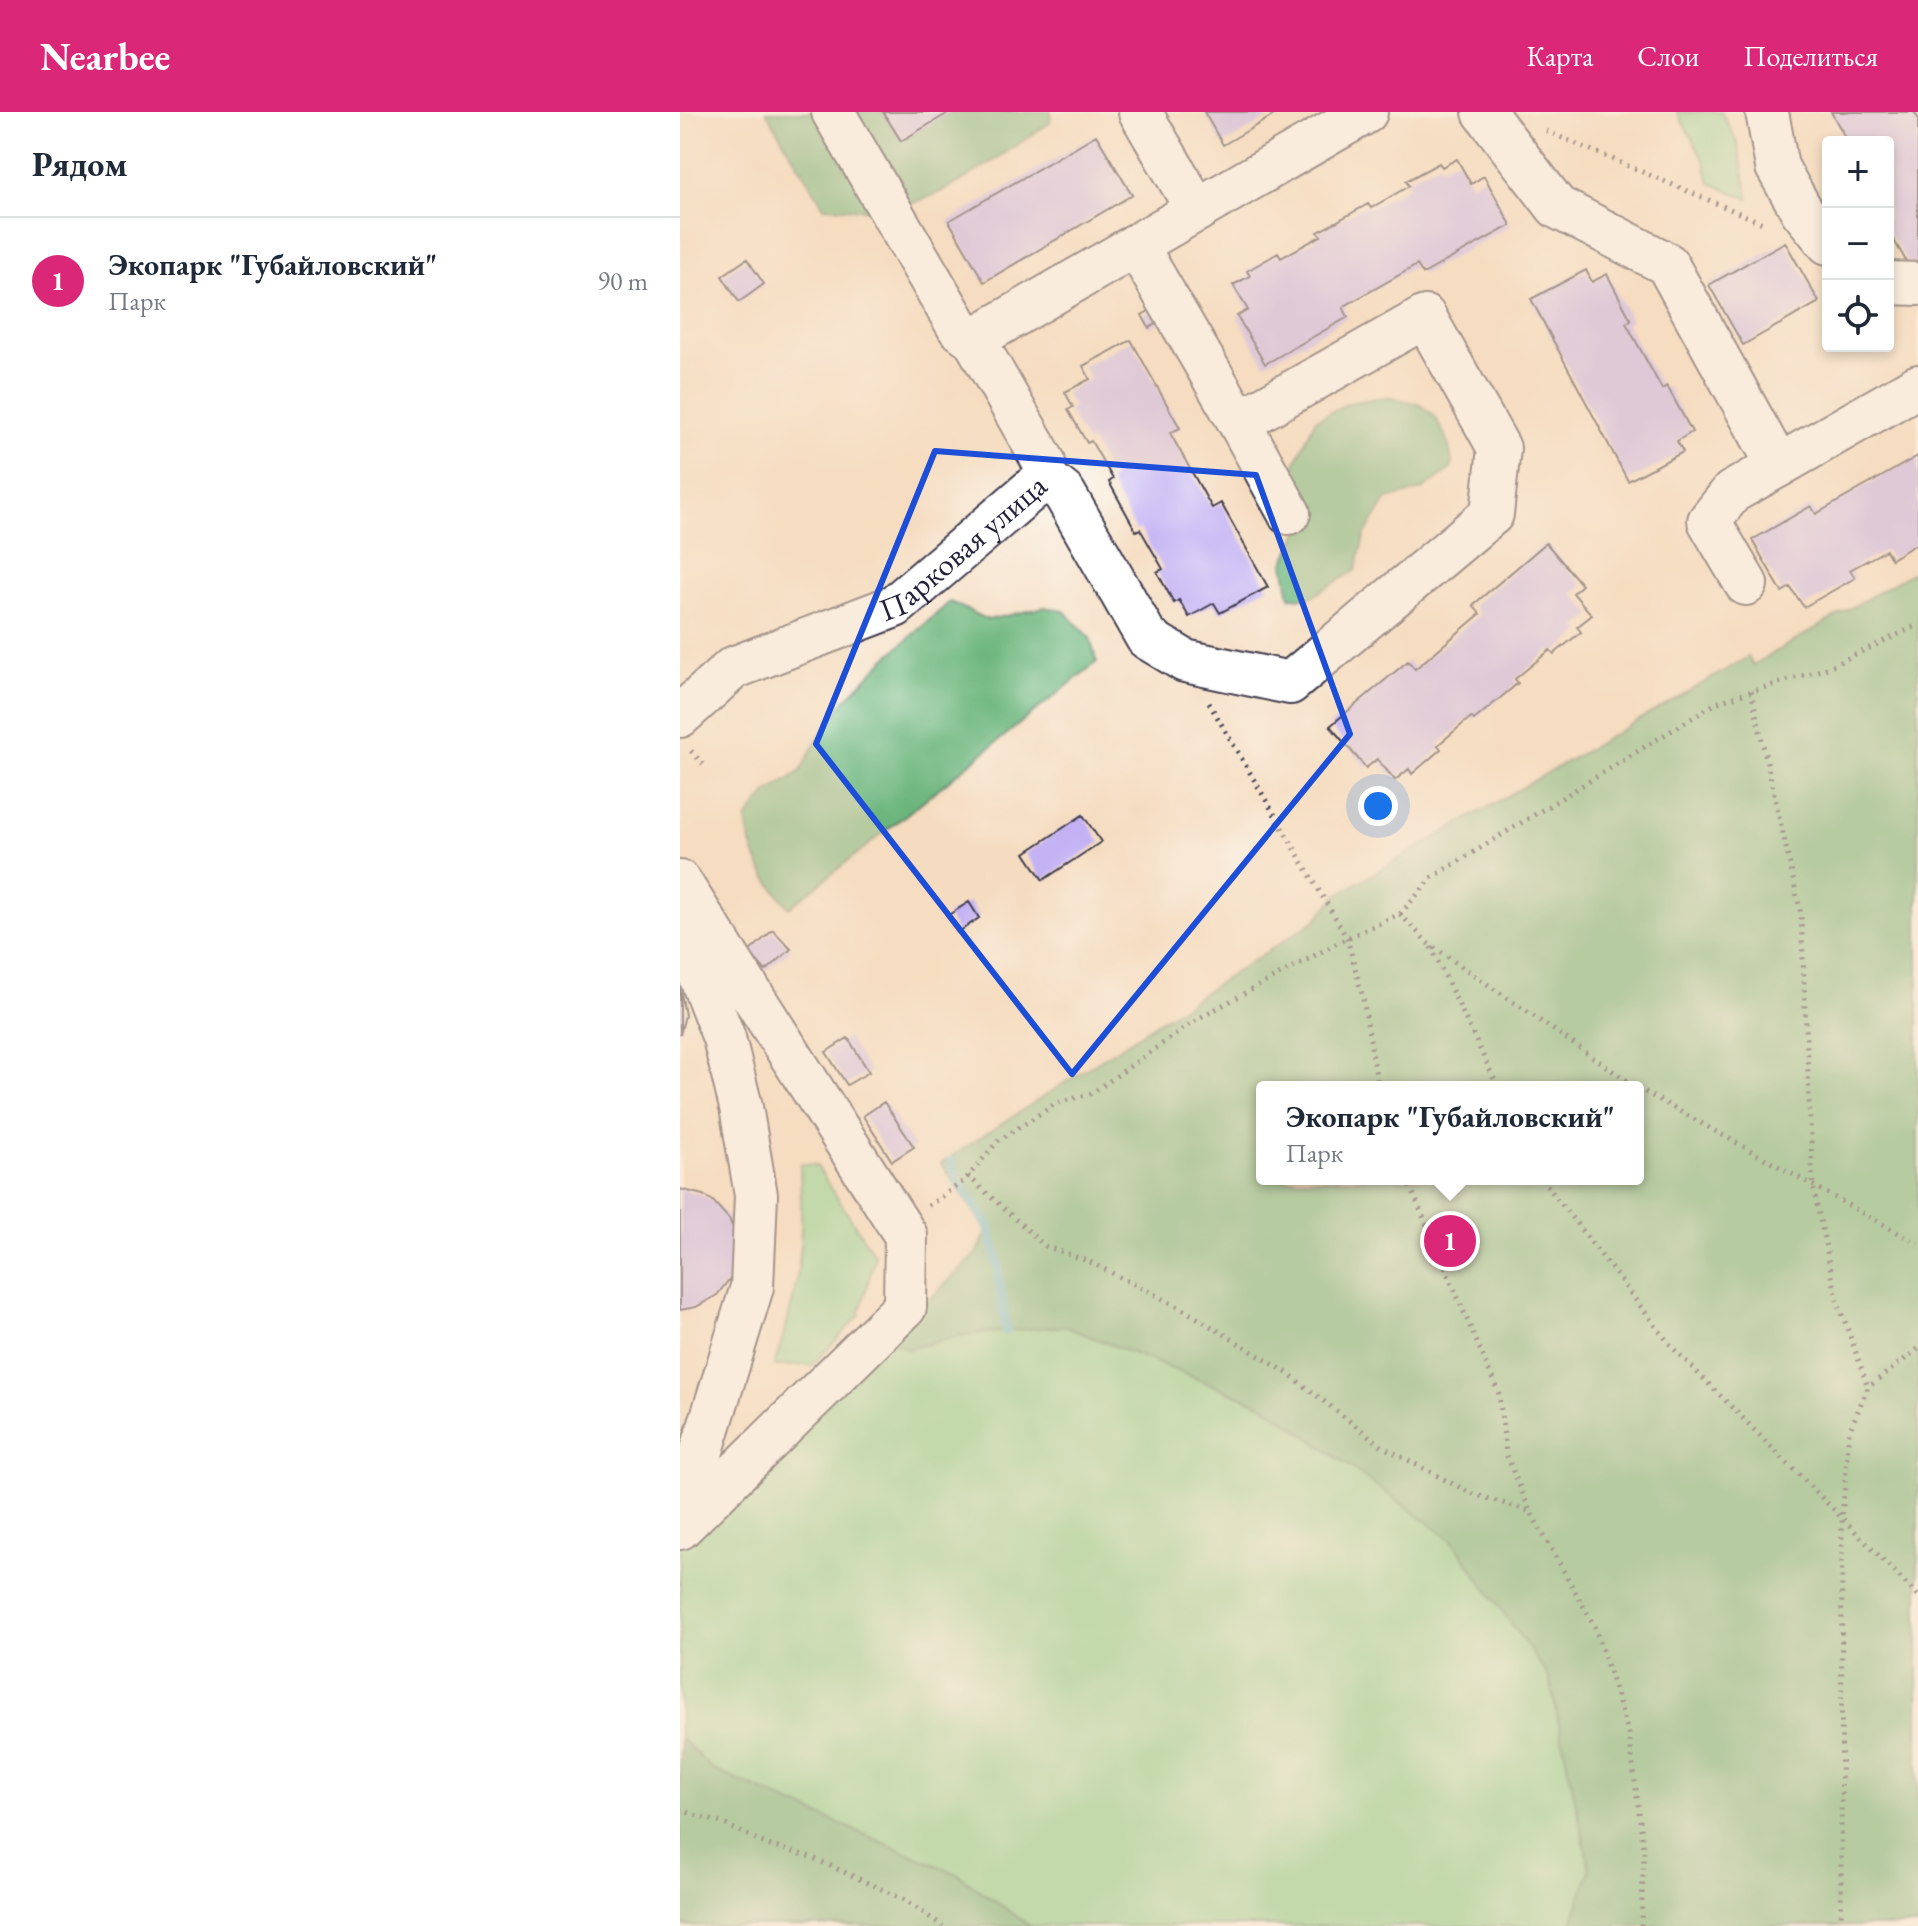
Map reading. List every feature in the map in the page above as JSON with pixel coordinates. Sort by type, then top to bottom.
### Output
[{"type":"street","name":"Парковая улица","points":[[680,716],[733,668],[895,606],[1045,478],[1044,462],[974,339],[959,328],[833,112]]},
{"type":"street","points":[[1140,112],[1197,210]]},
{"type":"street","points":[[974,339],[1366,112]]},
{"type":"street","points":[[1484,112],[1557,207],[1667,264],[1778,466]]},
{"type":"street","points":[[1767,112],[1777,167],[1802,211],[1822,236]]},
{"type":"street","points":[[1136,245],[1289,513]]},
{"type":"street","points":[[1894,283],[1918,284]]},
{"type":"street","points":[[1045,478],[1064,493],[1147,638],[1185,661],[1290,683],[1492,514],[1499,448],[1425,317],[1239,422]]},
{"type":"street","points":[[1746,584],[1709,521],[1732,492],[1918,386]]},
{"type":"street","points":[[680,882],[906,1236],[905,1307],[680,1528]]},
{"type":"street","points":[[680,937],[695,963],[724,1038],[741,1107],[756,1195],[752,1287],[700,1457],[680,1487]]},
{"type":"path","points":[[1542,129],[1772,227],[1802,211]]},
{"type":"path","points":[[899,1226],[968,1176],[998,1141],[1055,1104],[1092,1093],[1199,1018],[1347,938],[1400,914],[1433,877],[1718,702],[1827,668],[1918,625]]},
{"type":"path","points":[[1185,661],[1347,938],[1363,998],[1377,1081]]},
{"type":"path","points":[[1751,691],[1801,914],[1813,1186],[1837,1299],[1868,1387]]},
{"type":"path","points":[[1400,914],[1429,944],[1627,1081]]},
{"type":"path","points":[[1429,944],[1495,1081]]},
{"type":"path","points":[[1644,1092],[1918,1244]]},
{"type":"path","points":[[968,1176],[1045,1246],[1088,1261],[1181,1308],[1289,1374],[1383,1447],[1470,1493],[1530,1511]]},
{"type":"path","points":[[1410,1185],[1499,1394],[1506,1454],[1530,1511],[1595,1627],[1629,1734],[1644,1852],[1641,1926]]},
{"type":"path","points":[[1547,1185],[1672,1347],[1918,1596]]},
{"type":"path","points":[[1841,1926],[1842,1518],[1849,1432],[1868,1387],[1918,1349]]},
{"type":"path","points":[[680,1810],[724,1824],[768,1845],[811,1857],[903,1899],[943,1926]]},
{"type":"highlighted area","points":[[935,451],[1256,475],[1350,734],[1072,1074],[816,744]]},
{"type":"green space","points":[[766,112],[883,112],[901,141],[950,112],[1051,112],[1050,123],[959,183],[899,207],[871,209],[824,207]]},
{"type":"green space","points":[[1677,112],[1721,112],[1737,141],[1749,199],[1710,183],[1704,160]]},
{"type":"green space","points":[[1384,397],[1413,402],[1429,411],[1444,434],[1452,468],[1422,490],[1387,499],[1365,534],[1356,570],[1309,598],[1290,597],[1284,563],[1307,515],[1293,468],[1315,420],[1348,403]]},
{"type":"green space","points":[[1918,569],[1918,1926],[680,1926],[680,1543],[978,1252],[987,1231],[941,1163],[1316,920],[1338,894],[1748,657],[1753,665]]},
{"type":"green space","points":[[1918,569],[1918,1926],[1571,1926],[1590,1870],[1549,1677],[1452,1540],[1265,1406],[1064,1326],[962,1335],[908,1349],[888,1340],[978,1252],[987,1231],[941,1163],[1316,920],[1338,894],[1748,657],[1753,665]]},
{"type":"green space","points":[[950,602],[988,620],[1045,607],[1064,611],[1090,638],[1097,662],[789,908],[760,867],[746,820],[767,793],[801,771],[817,739],[847,698],[883,661]]},
{"type":"green space","points":[[800,1164],[816,1165],[875,1256],[859,1316],[812,1365],[774,1366],[798,1270]]},
{"type":"green space","points":[[680,1738],[713,1770],[957,1874],[1030,1926],[680,1926]]},
{"type":"building","points":[[883,112],[950,112],[901,141]]},
{"type":"building","points":[[1204,112],[1279,112],[1223,145]]},
{"type":"building","points":[[1831,112],[1914,112],[1918,118],[1918,260],[1909,266],[1894,240],[1894,136],[1845,136]]},
{"type":"building","points":[[1096,135],[1132,195],[984,282],[949,221]]},
{"type":"building","points":[[1457,159],[1471,184],[1484,176],[1511,225],[1423,274],[1417,265],[1343,307],[1348,317],[1265,364],[1237,316],[1248,310],[1233,285],[1250,276],[1247,271],[1278,253],[1281,258],[1321,236],[1318,232],[1368,204],[1371,208],[1409,186],[1406,181],[1439,163],[1442,167]]},
{"type":"building","points":[[1785,242],[1819,302],[1743,345],[1709,285]]},
{"type":"building","points":[[747,259],[764,284],[739,302],[722,276]]},
{"type":"building","points":[[1586,270],[1592,282],[1607,274],[1631,320],[1626,323],[1662,389],[1667,386],[1692,432],[1677,441],[1683,452],[1628,481],[1531,299]]},
{"type":"building","points":[[1158,306],[1165,319],[1149,328],[1142,315]]},
{"type":"building","points":[[1131,340],[1180,428],[1170,433],[1212,508],[1221,503],[1268,587],[1220,613],[1214,603],[1189,617],[1179,600],[1174,603],[1157,572],[1163,569],[1140,529],[1136,531],[1109,482],[1113,479],[1091,441],[1087,443],[1068,410],[1073,407],[1065,392],[1090,379],[1083,366]]},
{"type":"building","points":[[1918,456],[1918,543],[1891,559],[1886,550],[1850,570],[1855,578],[1804,607],[1790,587],[1782,592],[1752,540],[1811,506],[1816,514]]},
{"type":"building","points":[[1546,543],[1582,585],[1573,593],[1592,615],[1577,627],[1581,632],[1554,654],[1550,650],[1515,679],[1518,683],[1438,745],[1441,749],[1412,774],[1409,769],[1395,780],[1377,759],[1366,768],[1330,726],[1408,661],[1415,669],[1480,614],[1473,605]]},
{"type":"building","points":[[1083,815],[1101,842],[1043,880],[1025,853]]},
{"type":"building","points":[[969,902],[979,918],[957,933],[947,916]]},
{"type":"building","points":[[773,930],[791,949],[766,971],[749,952]]},
{"type":"building","points":[[680,988],[685,1015],[680,1035]]},
{"type":"building","points":[[848,1038],[869,1072],[847,1085],[826,1052]]},
{"type":"building","points":[[884,1102],[914,1147],[892,1161],[863,1116]]},
{"type":"building","points":[[680,1189],[713,1201],[729,1219],[734,1230],[735,1266],[731,1277],[717,1295],[696,1307],[680,1310]]},
{"type":"waterway","points":[[951,1161],[957,1180]]},
{"type":"waterway","points":[[962,1187],[988,1225],[996,1256],[1006,1331]]},
{"type":"place","name":"Экопарк \"Губайловский\"","points":[[1450,1241]]}]
